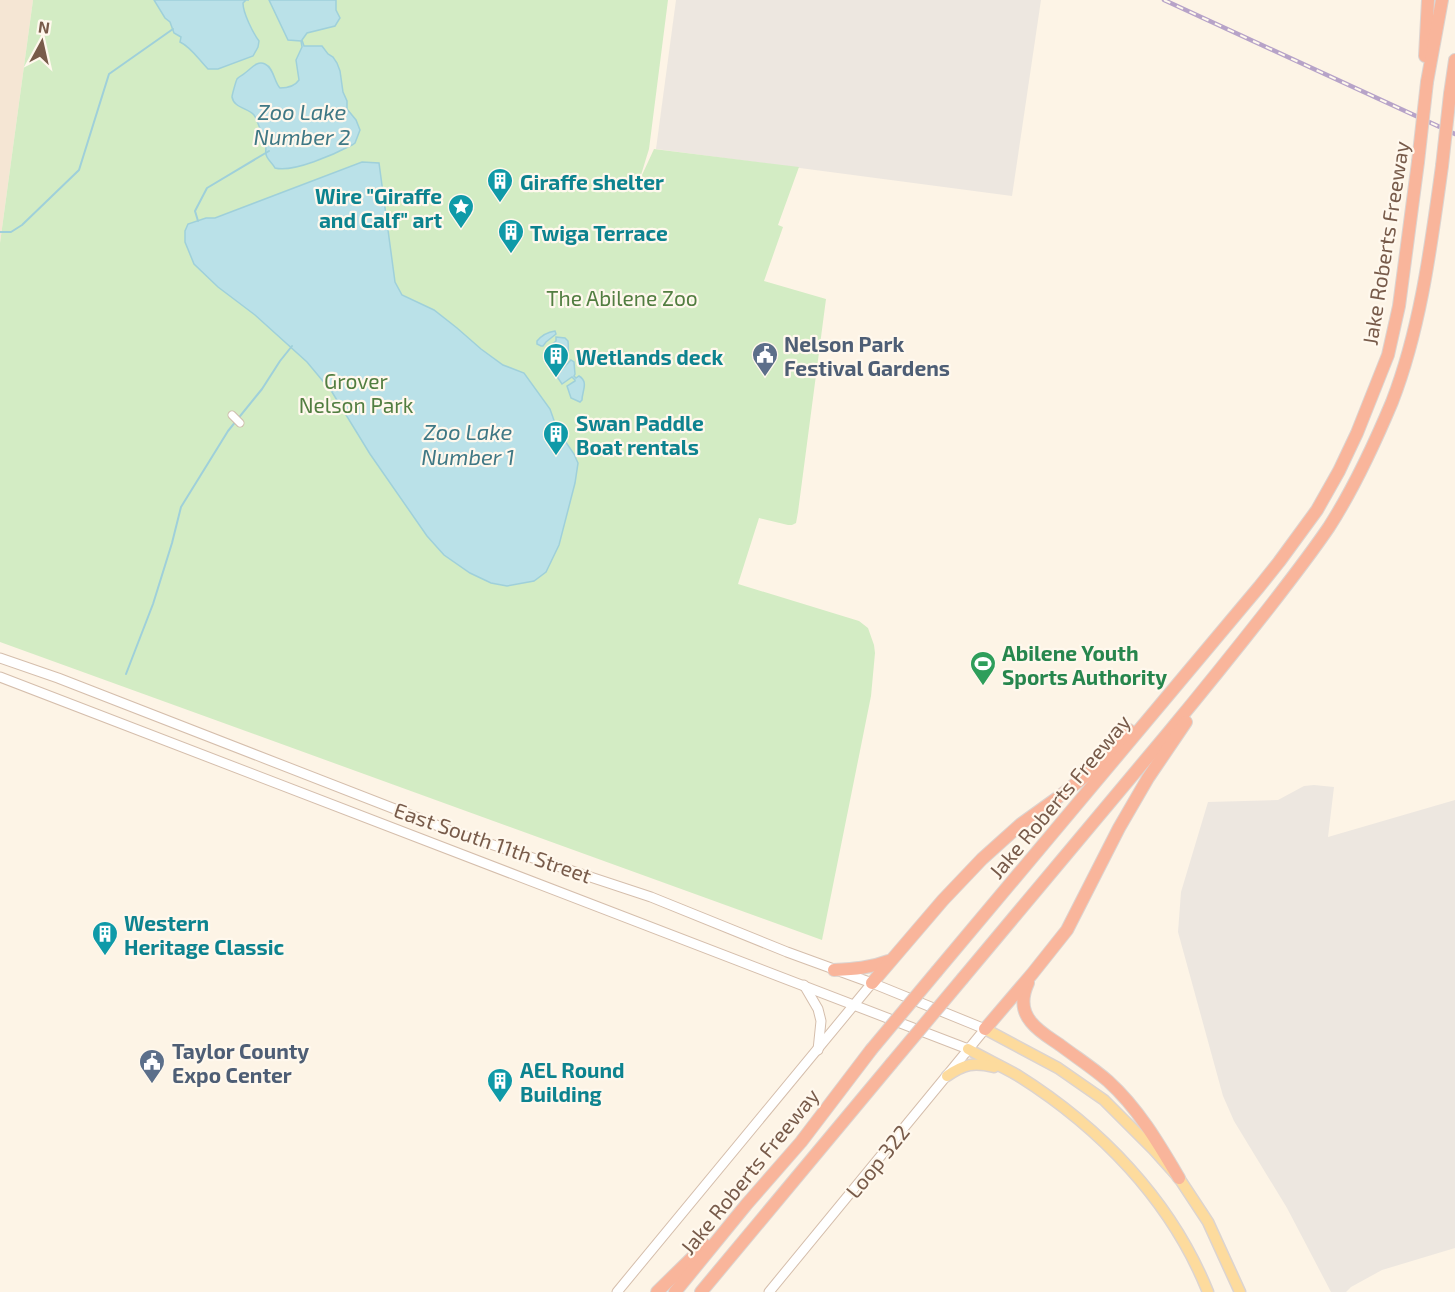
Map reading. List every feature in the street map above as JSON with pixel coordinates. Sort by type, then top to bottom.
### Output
[{"type":"highway","points":[[1427,82],[1425,60],[1428,0]]},
{"type":"highway","name":"Jake Roberts Freeway","points":[[675,1292],[801,1142],[871,1050],[1266,578],[1317,510],[1357,433],[1388,355],[1399,306],[1427,82],[1442,0]]},
{"type":"highway","name":"Jake Roberts Freeway","points":[[701,1292],[1228,661],[1295,576],[1329,526],[1356,480],[1375,441],[1407,356],[1419,309],[1431,242],[1453,98],[1455,60]]},
{"type":"highway","points":[[872,983],[943,900],[982,859],[1020,824],[1084,777],[1197,660]]},
{"type":"highway","points":[[985,1029],[1067,930],[1119,828],[1148,778],[1228,661]]},
{"type":"highway","points":[[834,970],[860,969],[892,959]]},
{"type":"highway","points":[[1032,974],[1023,994],[1024,1008],[1030,1021],[1041,1032],[1109,1082],[1125,1098],[1156,1139],[1179,1178]]},
{"type":"highway","points":[[657,1292],[747,1205]]},
{"type":"main road","name":"East South 11th Street","points":[[0,658],[58,678],[454,832],[651,897],[985,1029]]},
{"type":"main road","name":"East South 11th Street","points":[[0,676],[968,1049]]},
{"type":"main road","points":[[617,1292],[872,983]]},
{"type":"main road","points":[[804,985],[818,1009],[821,1021],[818,1050]]},
{"type":"main road","points":[[985,1029],[1058,1068],[1104,1100],[1153,1149],[1179,1178],[1208,1222],[1240,1292]]},
{"type":"main road","name":"Loop 322","points":[[769,1292],[985,1029]]},
{"type":"main road","points":[[968,1049],[1051,1098],[1107,1143],[1171,1221],[1208,1292]]},
{"type":"main road","points":[[947,1076],[960,1067],[971,1064],[983,1064],[1007,1070]]},
{"type":"street","points":[[232,415],[240,423]]},
{"type":"shaded area","points":[[0,0],[33,0],[0,243]]},
{"type":"shaded area","points":[[676,0],[1041,0],[1012,196],[656,149]]},
{"type":"shaded area","points":[[1304,786],[1334,787],[1328,837],[1455,800],[1455,1248],[1382,1270],[1346,1292],[1331,1292],[1287,1208],[1234,1121],[1223,1096],[1178,932],[1181,892],[1208,802],[1278,800]]},
{"type":"green space","name":"Grover Nelson Park","points":[[33,0],[668,0],[649,149],[641,175],[654,149],[799,167],[778,225],[783,227],[764,281],[826,299],[796,523],[788,525],[759,518],[738,584],[859,621],[868,628],[874,645],[871,696],[822,940],[0,642],[0,243]]},
{"type":"water","name":"Zoo Lake Number 2","points":[[154,0],[246,0],[243,3],[245,12],[259,41],[258,47],[253,56],[218,69],[208,69],[191,50],[180,42],[181,37],[174,33],[170,22]]},
{"type":"water","name":"Zoo Lake Number 2","points":[[269,0],[336,0],[336,10],[340,18],[335,26],[307,33],[302,40],[304,46],[322,46],[337,63],[347,109],[356,120],[360,130],[352,145],[325,158],[283,169],[275,168],[267,157],[266,148],[258,136],[262,132],[255,117],[238,106],[232,97],[238,78],[259,63],[268,66],[280,88],[291,86],[299,80],[296,60],[302,47],[301,41],[288,40]]},
{"type":"water","name":"Zoo Lake Number 1","points":[[362,162],[379,163],[395,282],[402,295],[434,310],[503,365],[524,373],[550,409],[557,429],[578,463],[559,545],[546,572],[534,581],[507,586],[491,583],[470,573],[444,555],[427,536],[370,454],[332,392],[307,362],[194,264],[185,242],[185,231],[188,224],[206,218],[215,218]]},
{"type":"water","points":[[555,331],[556,334],[543,346],[537,344],[543,335]]},
{"type":"water","points":[[556,337],[565,338],[568,341],[568,355],[560,365],[552,361],[548,353]]},
{"type":"water","points":[[571,360],[574,362],[574,376],[576,378],[579,376],[584,381],[580,402],[571,398],[567,386],[575,380],[572,377],[562,384],[556,375]]},
{"type":"waterway","points":[[0,232],[11,232],[22,225],[79,170],[109,74],[173,29]]},
{"type":"waterway","points":[[198,221],[195,211],[207,188],[269,151]]},
{"type":"waterway","points":[[126,674],[153,604],[181,507],[228,431],[262,389],[292,346]]},
{"type":"railway","points":[[1164,0],[1455,134]]},
{"type":"place","name":"Giraffe shelter","points":[[500,204]]},
{"type":"place","name":"Wire \"Giraffe and Calf\" art","points":[[461,230]]},
{"type":"place","name":"Twiga Terrace","points":[[511,255]]},
{"type":"place","name":"Nelson Park Festival Gardens","points":[[765,378]]},
{"type":"place","name":"Wetlands deck","points":[[556,379]]},
{"type":"place","name":"Swan Paddle Boat rentals","points":[[556,457]]},
{"type":"place","name":"Abilene Youth Sports Authority","points":[[983,687]]},
{"type":"place","name":"Western Heritage Classic","points":[[105,957]]},
{"type":"place","name":"Taylor County Expo Center","points":[[152,1085]]},
{"type":"place","name":"AEL Round Building","points":[[500,1104]]},
{"type":"park label","name":"The Abilene Zoo","points":[[622,297]]}]
